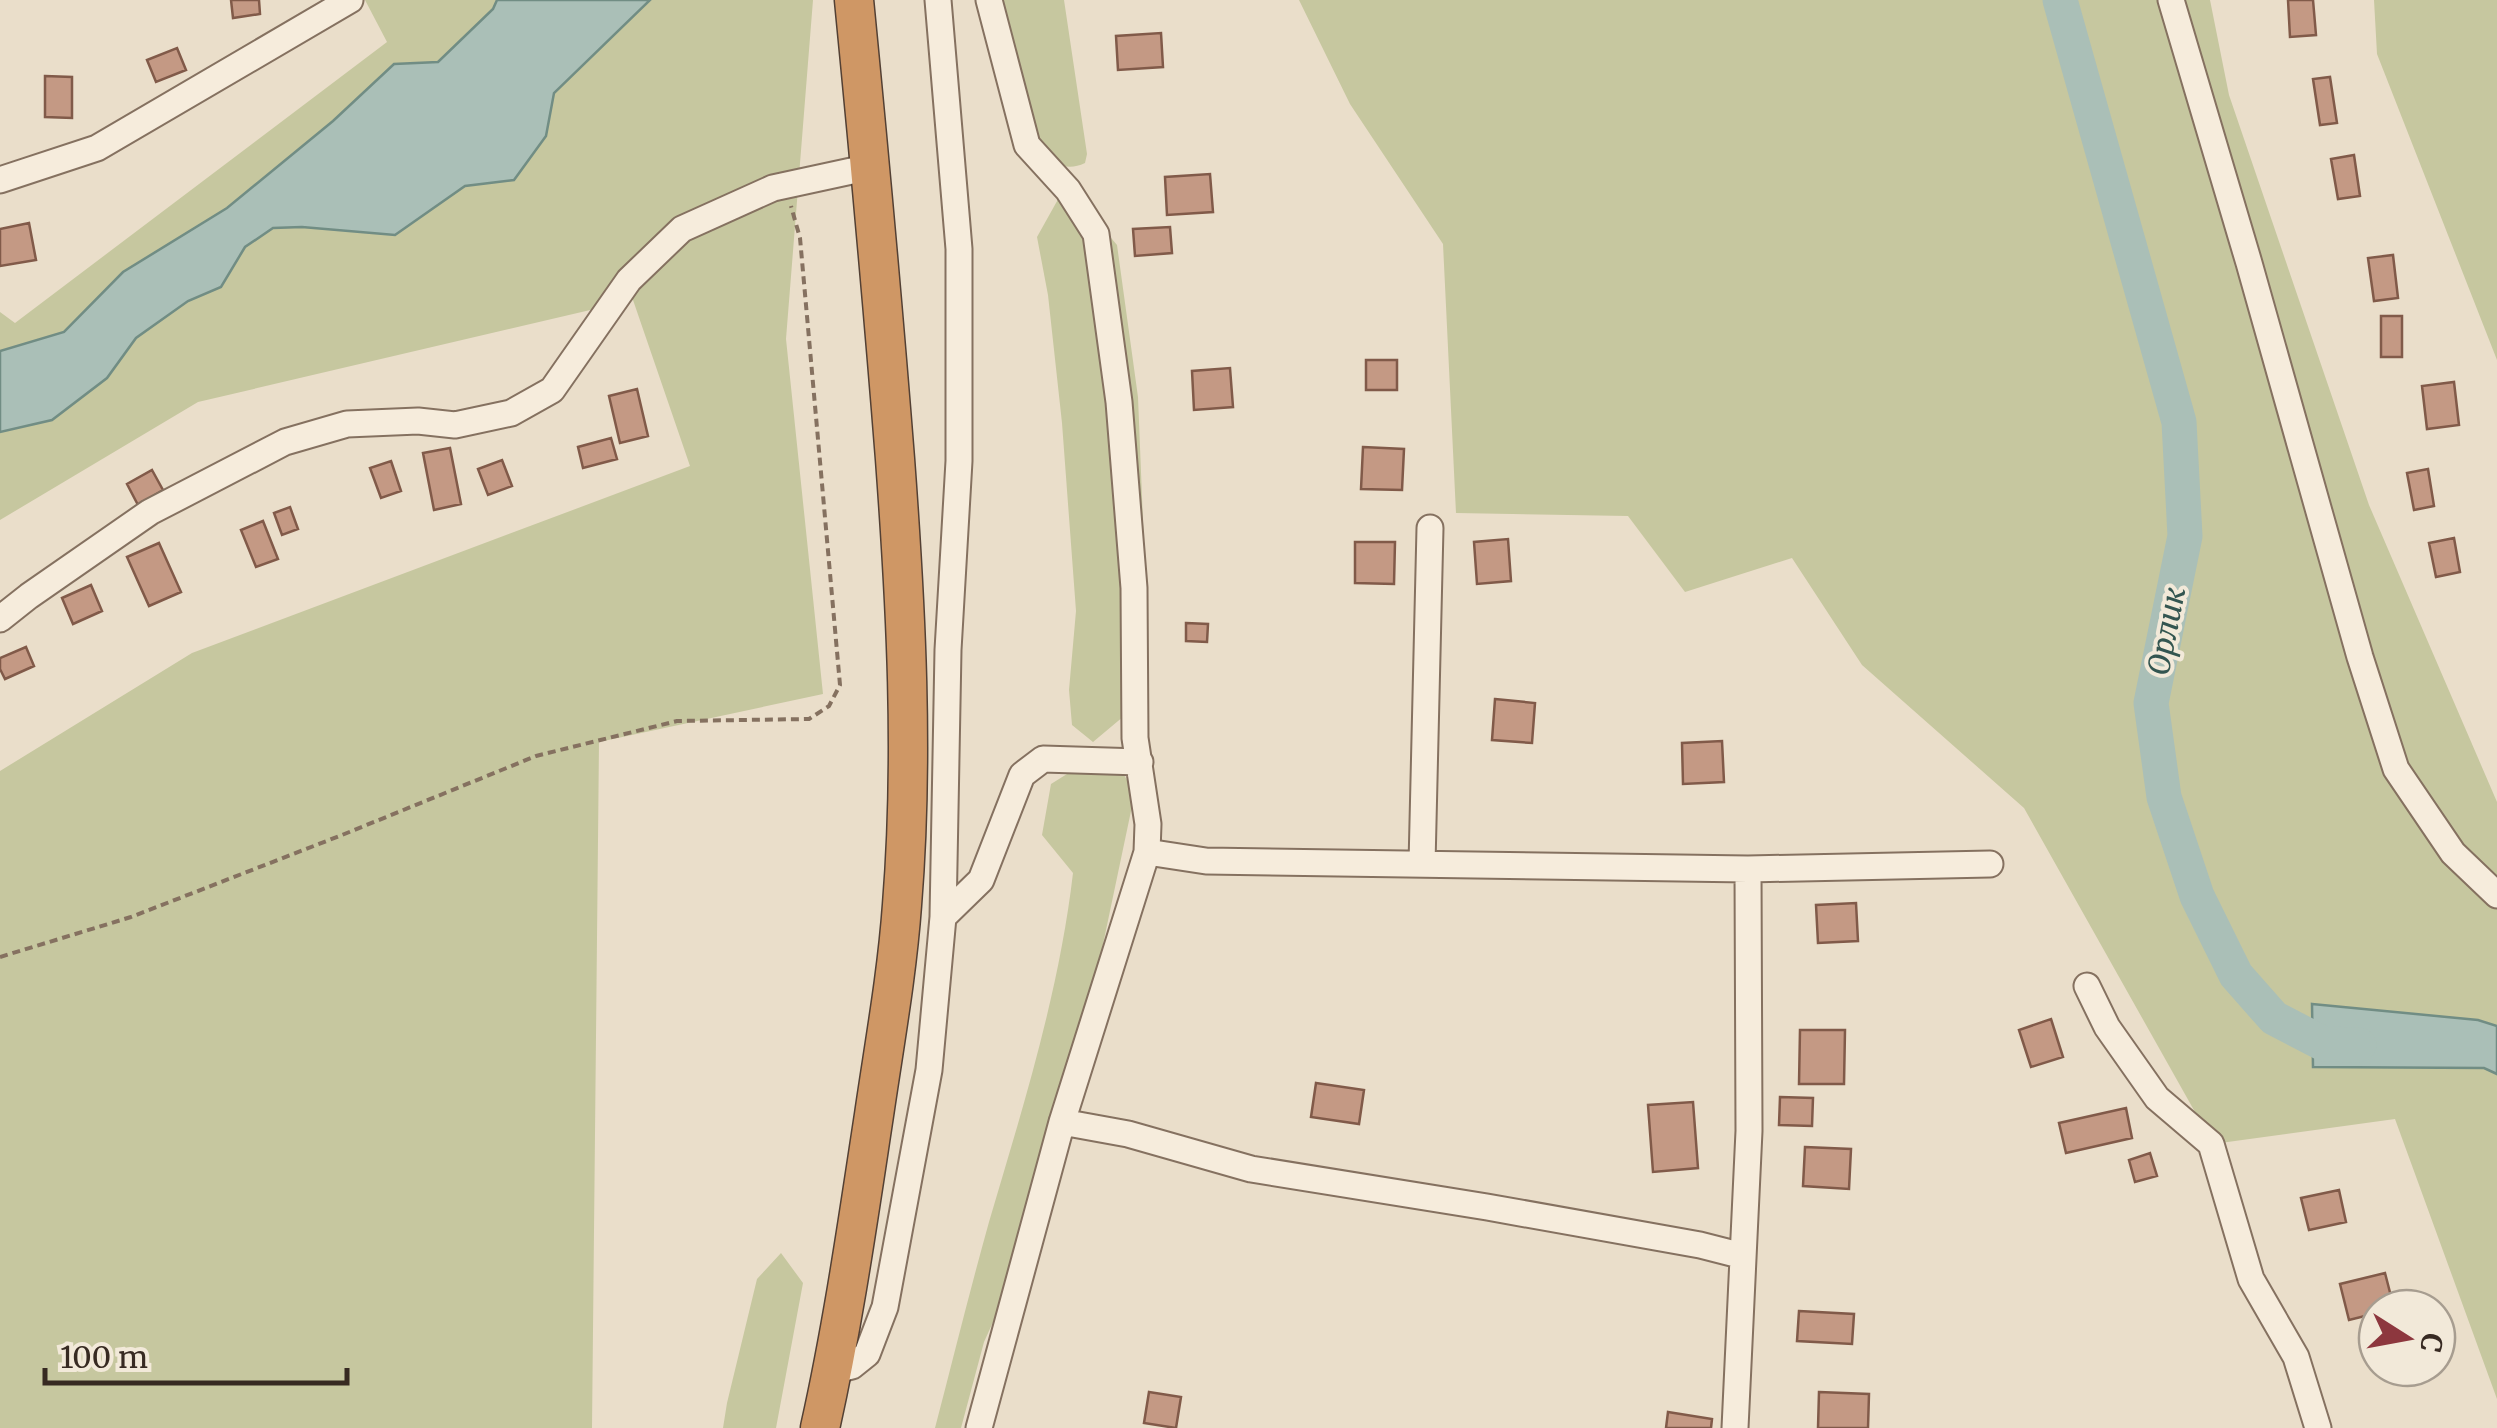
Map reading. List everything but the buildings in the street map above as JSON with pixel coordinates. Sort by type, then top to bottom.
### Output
[{"type":"highway","points":[[820,1428],[833,1370],[891,993],[902,906],[906,796],[900,536],[885,324],[854,0]]},
{"type":"street","points":[[0,180],[97,148],[350,0]]},
{"type":"street","points":[[833,1370],[852,1366],[867,1354],[885,1307],[929,1070],[943,917],[948,650],[959,461],[959,249],[938,0]]},
{"type":"street","points":[[979,1428],[1062,1122],[1147,852],[1148,824],[1135,738],[1134,588],[1118,402],[1096,234],[1068,190],[1027,144],[989,0]]},
{"type":"street","points":[[2172,0],[2360,657],[2396,769],[2453,853],[2497,895]]},
{"type":"street","points":[[0,619],[150,512],[285,442],[347,424],[418,421],[455,425],[512,413],[552,390],[629,280],[682,229],[774,188],[870,167]]},
{"type":"street","points":[[1422,864],[1430,528]]},
{"type":"street","points":[[943,917],[981,880],[1022,775],[1043,759],[1140,762]]},
{"type":"street","points":[[1147,852],[1206,861],[1748,869],[1990,864]]},
{"type":"street","points":[[1735,1428],[1749,1131],[1748,869]]},
{"type":"street","points":[[2087,986],[2106,1027],[2156,1098],[2210,1144],[2251,1278],[2296,1357],[2318,1428]]},
{"type":"street","points":[[1062,1122],[1128,1134],[1252,1169],[1507,1210],[1743,1256]]},
{"type":"path","points":[[0,957],[132,917],[536,756],[677,721],[809,719],[830,706],[840,685],[800,238],[785,185]]},
{"type":"green space","points":[[365,0],[497,0],[493,9],[437,62],[394,65],[227,208],[123,272],[64,332],[0,351],[0,312],[15,323],[387,42]]},
{"type":"green space","points":[[650,0],[813,0],[786,339],[823,694],[599,742],[592,1428],[0,1428],[0,771],[192,653],[690,466],[633,300],[198,402],[0,520],[0,432],[52,420],[107,378],[135,338],[188,301],[221,287],[245,247],[273,228],[395,235],[465,186],[514,180],[546,136],[554,93]]},
{"type":"green space","points":[[997,0],[1064,0],[1087,154],[1085,163],[1062,166],[1042,154]]},
{"type":"green space","points":[[1299,0],[2210,0],[2229,95],[2369,505],[2497,802],[2497,1026],[2478,1020],[2484,1068],[2497,1074],[2497,1399],[2395,1119],[2213,1144],[2024,808],[1862,665],[1792,558],[1685,592],[1628,516],[1456,513],[1443,244],[1350,104]]},
{"type":"green space","points":[[2374,0],[2497,0],[2497,360],[2377,54]]},
{"type":"green space","points":[[1061,194],[1090,213],[1117,245],[1138,397],[1148,647],[1135,695],[1124,716],[1093,742],[1072,725],[1069,690],[1076,611],[1062,423],[1048,295],[1037,237]]},
{"type":"green space","points":[[1114,760],[1135,792],[1085,1030],[1030,1240],[984,1342],[961,1428],[935,1428],[1038,1049],[1067,918],[1073,873],[1042,835],[1051,784],[1083,764]]},
{"type":"green space","points":[[781,1253],[803,1283],[776,1428],[723,1428],[757,1279]]},
{"type":"shaded area","points":[[497,0],[650,0],[554,93],[546,136],[514,180],[465,186],[395,235],[273,228],[245,247],[221,287],[188,301],[136,338],[107,378],[52,420],[0,432],[0,351],[64,332],[123,272],[227,208],[333,121],[394,64],[438,62],[493,9]]},
{"type":"shaded area","points":[[2312,1004],[2478,1020],[2497,1026],[2497,1074],[2484,1068],[2313,1067]]},
{"type":"waterway","name":"Орлик","points":[[2060,0],[2179,422],[2185,536],[2151,703],[2164,797],[2197,896],[2236,975],[2274,1018],[2324,1044],[2359,1045]]}]
